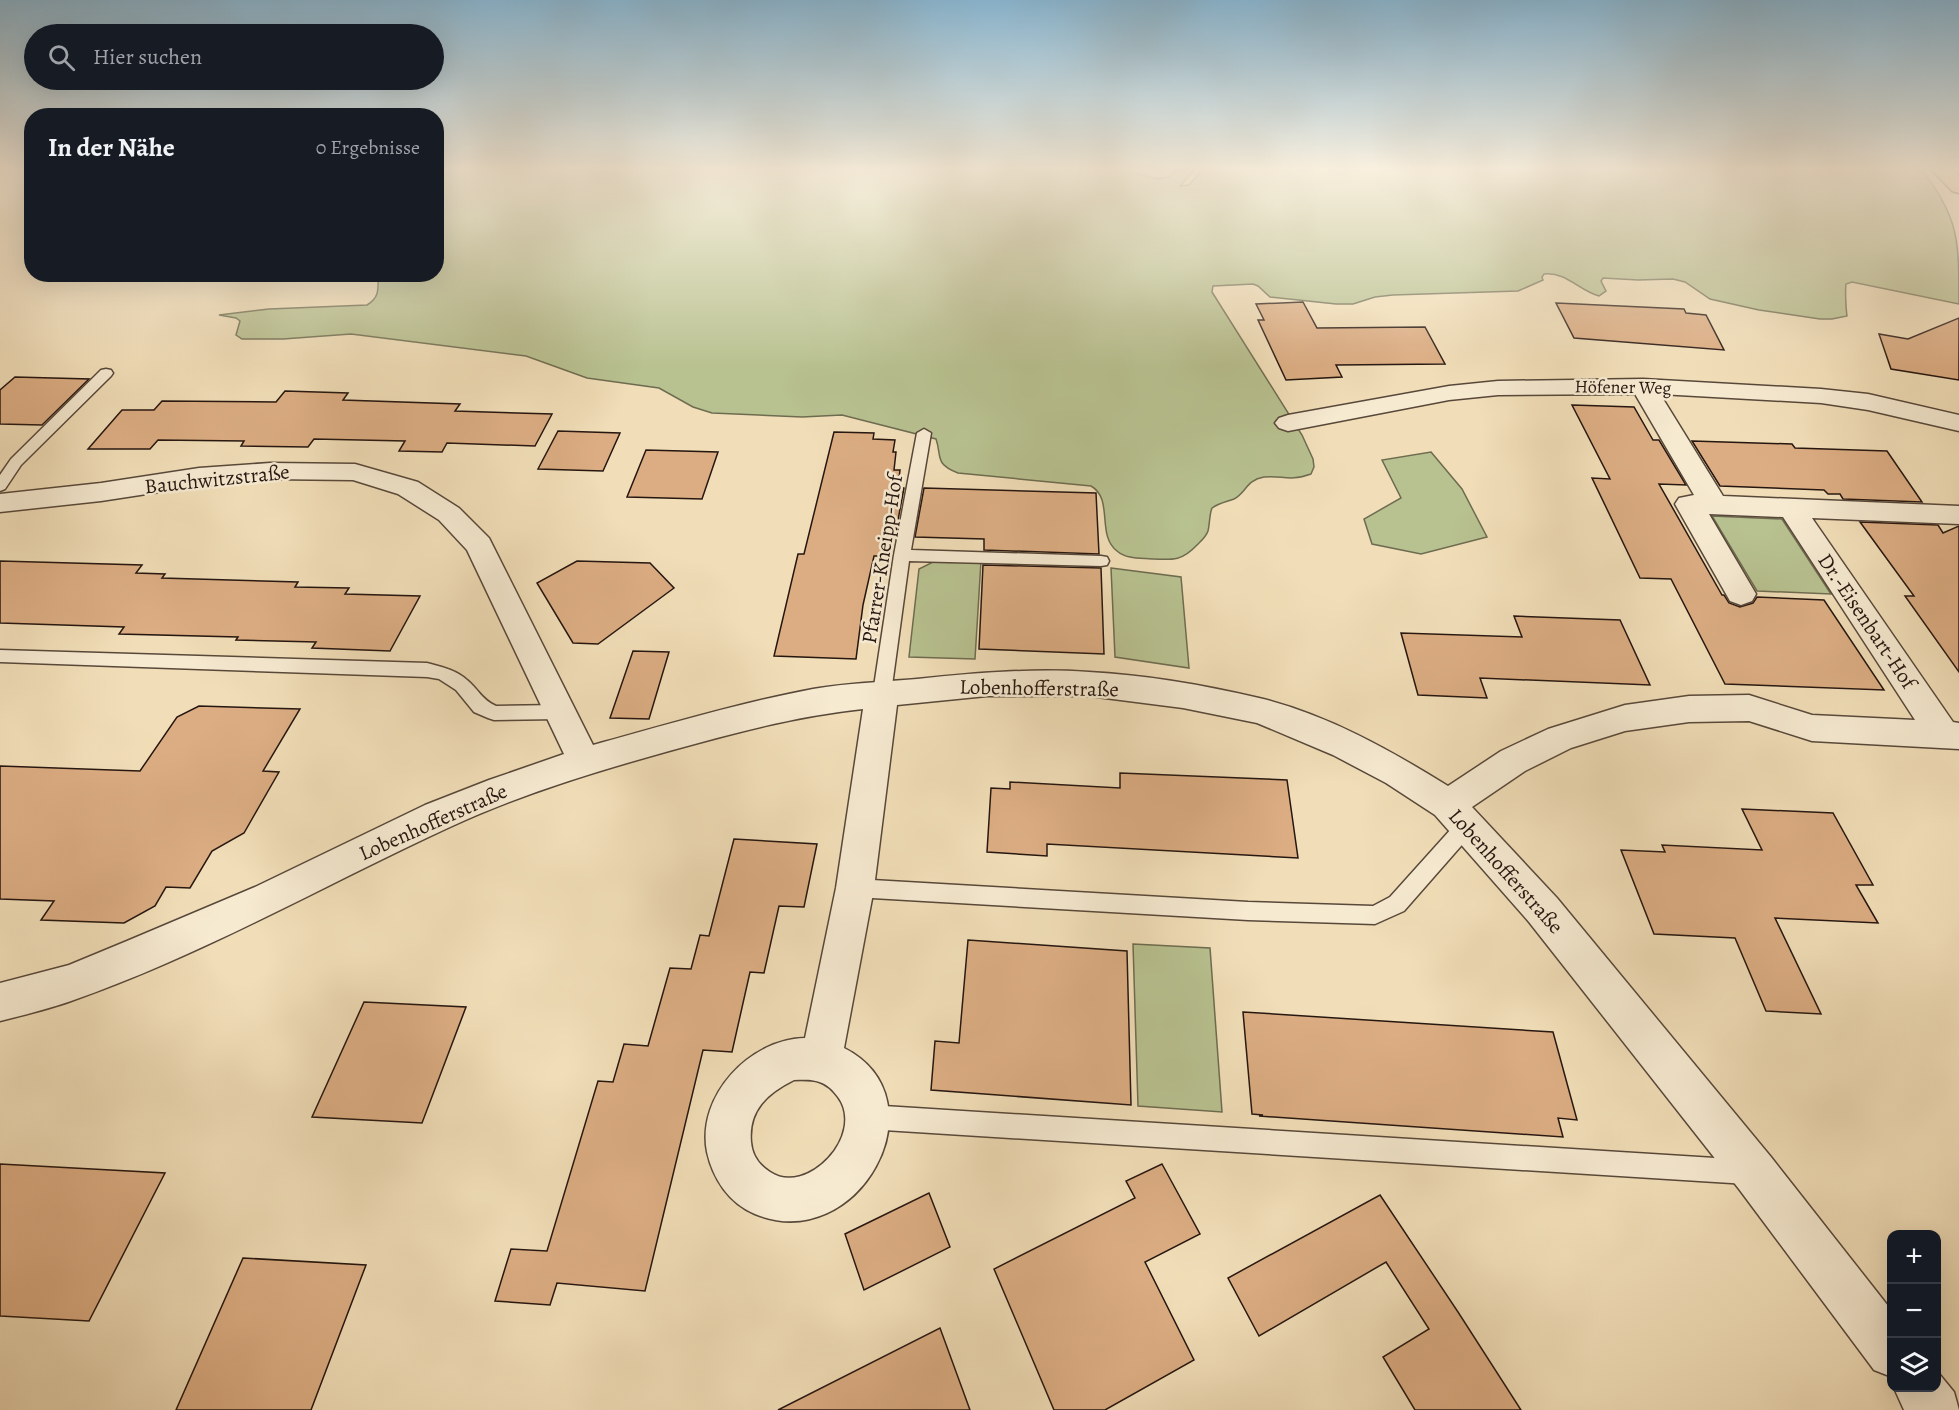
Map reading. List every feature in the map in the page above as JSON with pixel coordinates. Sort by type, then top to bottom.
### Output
[{"type":"street","name":"Höfener Weg","points":[[1288,423],[1449,393],[1498,388],[1643,386],[1821,396],[1868,402],[1959,423]]},
{"type":"street","points":[[1643,386],[1714,505]]},
{"type":"street","name":"Bauchwitzstraße","points":[[0,502],[58,498],[199,477],[270,471],[355,472],[408,488],[449,514],[479,545],[584,761]]},
{"type":"street","points":[[1741,594],[1689,504],[1959,515]]},
{"type":"street","name":"Dr.-Eisenbart-Hof","points":[[1791,507],[1951,736]]},
{"type":"street","name":"Lobenhofferstraße","points":[[0,1002],[70,983],[90,975],[268,899],[438,816],[584,761],[755,714],[816,701],[987,684],[1089,684],[1201,699],[1260,711],[1345,745],[1398,773],[1458,815],[1543,910],[1755,1173],[1887,1345]]},
{"type":"street","points":[[821,1060],[855,888],[882,693]]},
{"type":"street","points":[[1458,815],[1512,761],[1560,738],[1625,718],[1678,710],[1749,708],[1812,728],[1951,736]]},
{"type":"street","points":[[793,1059],[821,1060],[839,1068],[854,1080],[863,1097],[868,1117],[864,1147],[848,1173],[823,1193],[793,1201],[763,1195],[740,1177],[729,1150],[730,1120],[743,1091],[765,1070],[793,1059]]},
{"type":"street","points":[[1922,1392],[1936,1410]]},
{"type":"lane","points":[[0,486],[16,462],[106,373]]},
{"type":"lane","name":"Pfarrer-Kneipp-Hof","points":[[882,693],[902,555],[924,433]]},
{"type":"lane","points":[[902,555],[1101,561]]},
{"type":"lane","points":[[0,656],[427,670],[444,674],[462,685],[480,707],[494,713],[559,712]]},
{"type":"lane","points":[[855,888],[1248,911],[1375,915],[1397,904],[1458,815]]},
{"type":"lane","points":[[868,1117],[1755,1173]]},
{"type":"green space","points":[[444,235],[1955,235],[1959,304],[1852,282],[1846,284],[1847,316],[1820,319],[1759,310],[1710,299],[1685,282],[1673,279],[1603,278],[1601,281],[1606,291],[1599,296],[1566,278],[1552,274],[1544,274],[1543,280],[1518,291],[1393,295],[1375,297],[1353,304],[1270,297],[1253,284],[1213,286],[1212,292],[1302,435],[1313,459],[1314,467],[1311,474],[1303,476],[1264,477],[1253,481],[1234,499],[1212,508],[1208,531],[1192,550],[1182,557],[1166,559],[1129,557],[1117,551],[1107,536],[1102,499],[1091,486],[958,473],[942,463],[936,439],[842,415],[802,417],[712,413],[693,407],[659,388],[587,378],[526,356],[351,334],[283,339],[242,339],[236,335],[240,321],[219,315],[269,309],[367,305],[376,296],[378,282],[444,282]]},
{"type":"green space","points":[[1431,452],[1462,489],[1487,537],[1421,554],[1372,544],[1364,519],[1401,498],[1382,460]]},
{"type":"green space","points":[[1712,516],[1782,519],[1831,594],[1757,591]]},
{"type":"green space","points":[[937,560],[981,561],[975,659],[909,657],[919,569]]},
{"type":"green space","points":[[1111,568],[1181,577],[1189,668],[1115,657]]},
{"type":"green space","points":[[1133,944],[1210,948],[1222,1112],[1138,1106]]},
{"type":"building","points":[[1303,302],[1317,328],[1425,327],[1445,364],[1336,365],[1342,377],[1286,380],[1258,320],[1264,320],[1256,304]]},
{"type":"building","points":[[1556,303],[1684,309],[1686,313],[1706,315],[1724,350],[1574,338]]},
{"type":"building","points":[[1959,318],[1959,380],[1891,369],[1879,334],[1908,339]]},
{"type":"building","points":[[15,377],[89,379],[42,425],[0,424],[0,390]]},
{"type":"building","points":[[285,391],[348,393],[343,400],[460,404],[455,411],[552,414],[535,446],[447,443],[442,452],[399,451],[405,441],[314,439],[308,447],[241,446],[244,441],[158,440],[150,449],[88,449],[122,410],[154,410],[162,401],[276,402]]},
{"type":"building","points":[[1572,405],[1634,407],[1653,440],[1659,440],[1686,485],[1659,484],[1722,595],[1729,603],[1740,607],[1753,603],[1757,597],[1824,600],[1884,690],[1725,684],[1671,579],[1640,578],[1592,478],[1610,479]]},
{"type":"building","points":[[558,431],[620,433],[603,471],[538,469]]},
{"type":"building","points":[[834,432],[874,433],[873,439],[895,440],[894,470],[900,470],[898,487],[904,488],[895,536],[884,536],[880,556],[874,556],[863,605],[856,659],[774,656],[798,554],[804,554]]},
{"type":"building","points":[[1692,441],[1792,444],[1795,448],[1887,451],[1922,502],[1843,499],[1840,494],[1828,494],[1824,490],[1720,486]]},
{"type":"building","points":[[646,450],[718,452],[702,499],[627,497]]},
{"type":"building","points":[[924,488],[1096,493],[1099,554],[984,550],[984,539],[915,537]]},
{"type":"building","points":[[1860,522],[1938,525],[1943,533],[1959,526],[1959,672],[1905,596],[1914,596]]},
{"type":"building","points":[[0,561],[142,565],[136,573],[165,574],[162,578],[298,582],[295,587],[349,588],[345,594],[420,596],[390,651],[312,648],[316,642],[236,640],[238,637],[119,634],[124,627],[0,623]]},
{"type":"building","points":[[577,561],[650,563],[674,588],[598,644],[573,643],[537,583]]},
{"type":"building","points":[[983,565],[1101,568],[1104,654],[979,649]]},
{"type":"building","points":[[1514,616],[1620,620],[1650,685],[1480,678],[1487,698],[1418,695],[1401,633],[1522,637]]},
{"type":"building","points":[[633,651],[669,652],[649,719],[610,718]]},
{"type":"building","points":[[199,706],[300,709],[263,771],[279,772],[244,833],[212,851],[190,888],[166,887],[155,906],[124,923],[41,920],[54,901],[0,899],[0,766],[140,771],[177,717]]},
{"type":"building","points":[[1120,773],[1287,780],[1298,858],[1047,844],[1047,856],[987,852],[991,788],[1010,789],[1010,782],[1120,788]]},
{"type":"building","points":[[1742,809],[1833,813],[1873,885],[1856,885],[1878,923],[1775,918],[1821,1014],[1766,1011],[1735,938],[1654,934],[1621,850],[1665,852],[1662,845],[1762,850]]},
{"type":"building","points":[[734,839],[817,844],[804,907],[779,906],[764,973],[750,972],[732,1052],[703,1050],[645,1291],[557,1283],[550,1305],[495,1301],[511,1249],[547,1251],[598,1081],[613,1082],[624,1044],[648,1046],[670,968],[691,969],[700,935],[709,936]]},
{"type":"building","points":[[968,940],[1127,951],[1131,1105],[931,1090],[935,1041],[959,1043]]},
{"type":"building","points":[[364,1002],[466,1007],[422,1123],[312,1117]]},
{"type":"building","points":[[1243,1012],[1553,1032],[1577,1120],[1558,1118],[1563,1137],[1252,1114]]},
{"type":"building","points":[[0,1164],[165,1173],[89,1321],[0,1316]]},
{"type":"building","points":[[1162,1164],[1200,1234],[1145,1262],[1194,1360],[1105,1410],[1054,1410],[994,1269],[1135,1198],[1126,1181]]},
{"type":"building","points":[[929,1193],[950,1247],[864,1290],[845,1234]]},
{"type":"building","points":[[1380,1195],[1521,1410],[1415,1410],[1383,1357],[1429,1329],[1386,1262],[1259,1336],[1228,1278]]},
{"type":"building","points":[[243,1258],[366,1265],[311,1410],[176,1410]]},
{"type":"building","points":[[940,1328],[970,1410],[778,1410]]}]
